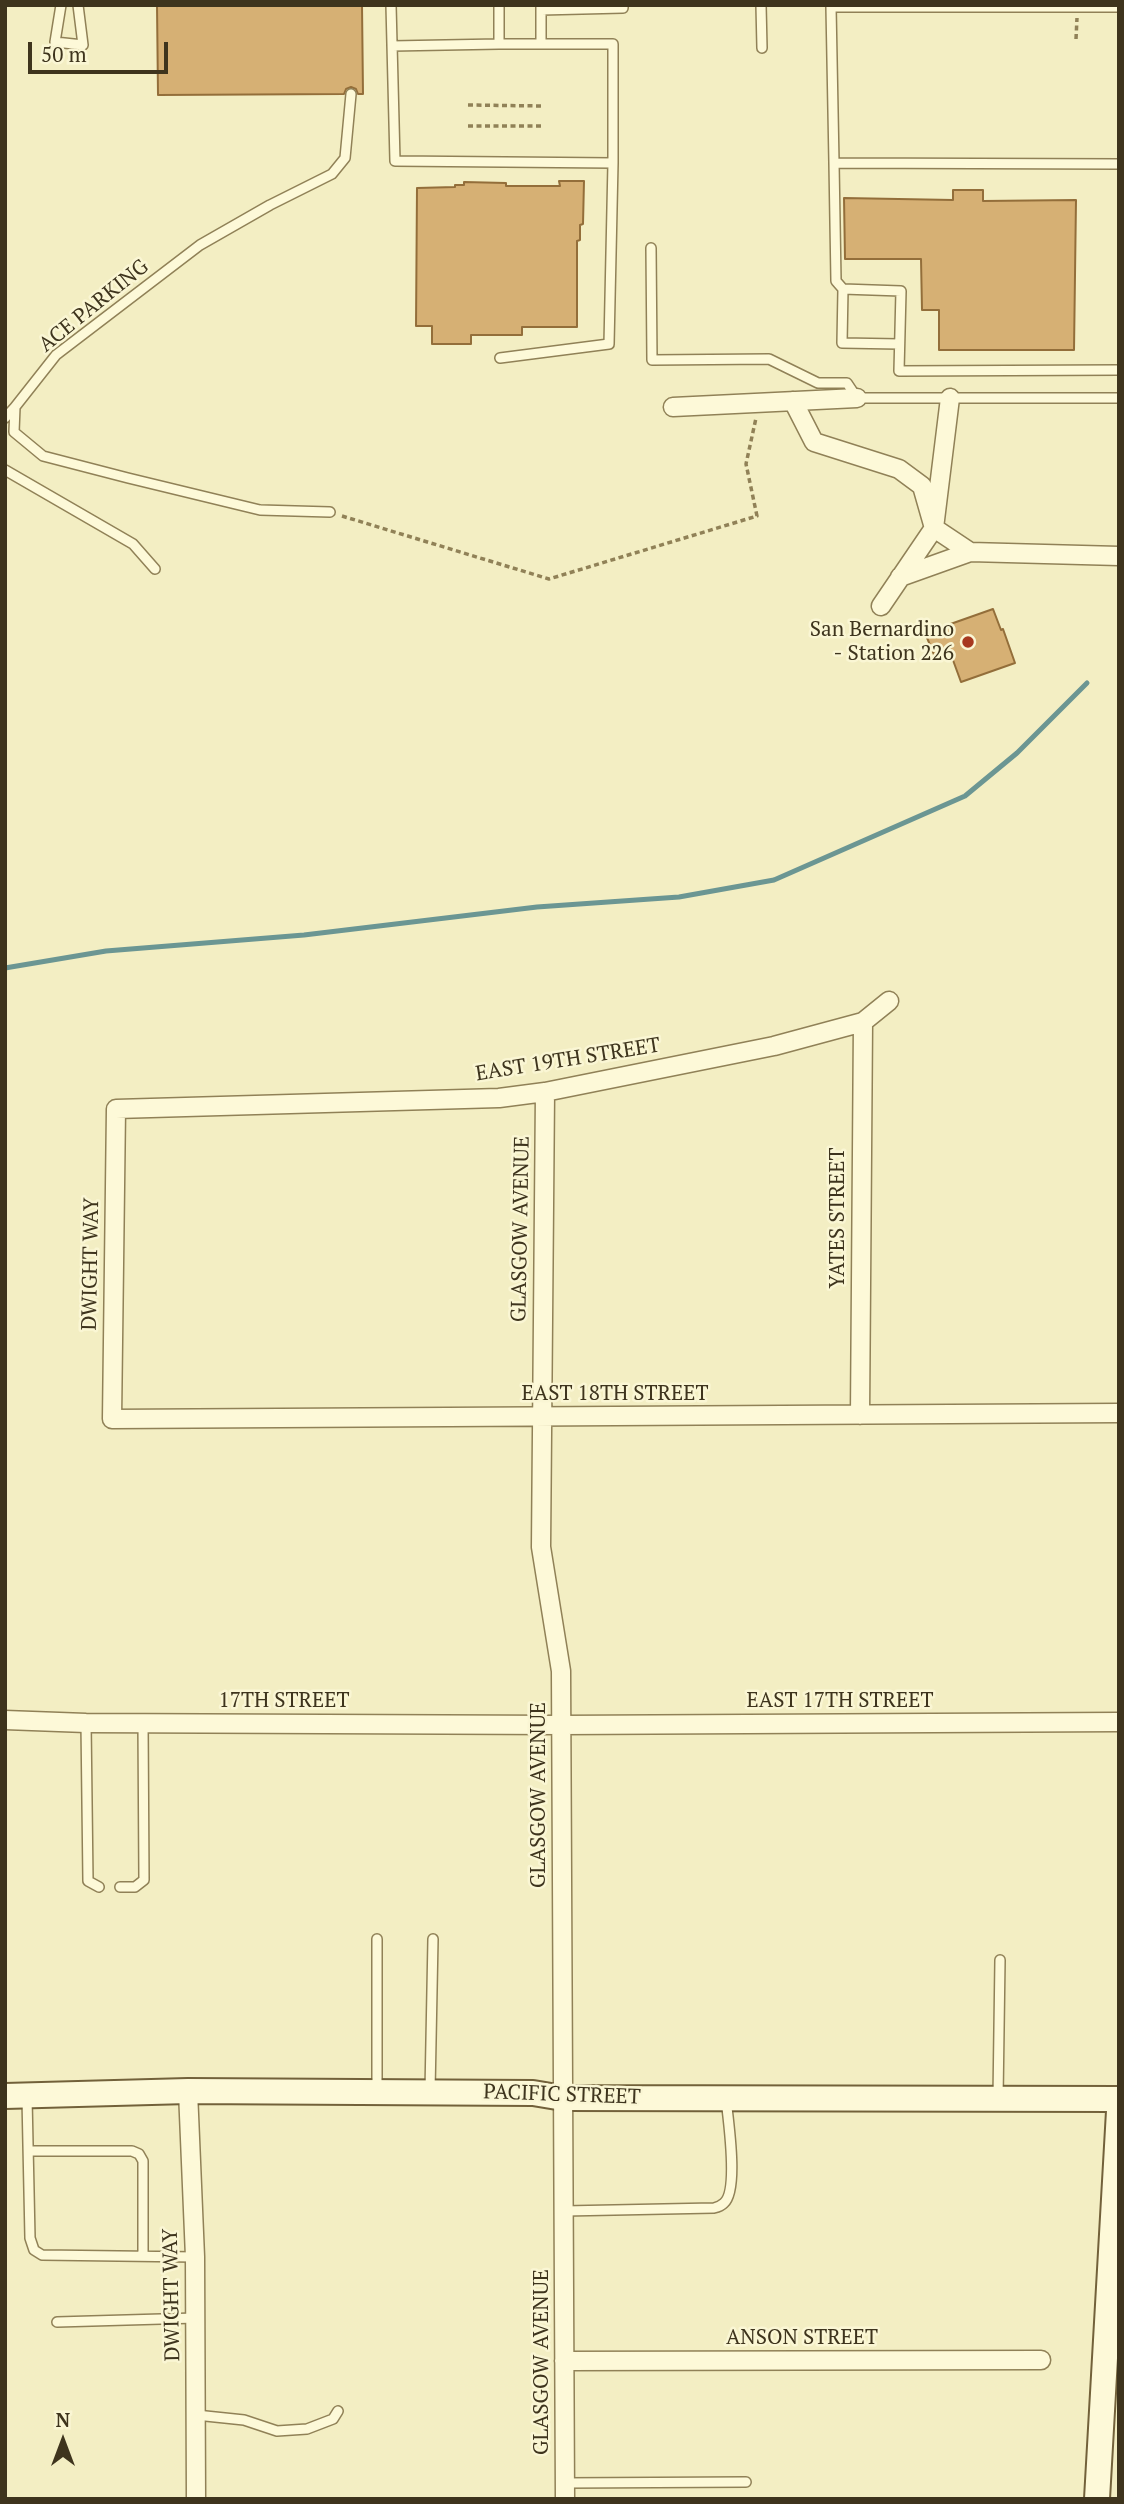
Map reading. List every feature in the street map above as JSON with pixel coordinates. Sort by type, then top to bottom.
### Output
[{"type":"street","points":[[673,407],[857,398]]},
{"type":"street","points":[[881,606],[934,528],[950,398]]},
{"type":"street","points":[[793,401],[814,442],[899,470],[922,486],[934,528],[970,552]]},
{"type":"street","points":[[900,577],[970,552],[1119,556]]},
{"type":"street","name":"EAST 19TH STREET","points":[[116,1110],[499,1098],[545,1092],[774,1046],[863,1023],[889,1001]]},
{"type":"street","name":"YATES STREET","points":[[860,1415],[863,1023]]},
{"type":"street","name":"GLASGOW AVENUE","points":[[545,1092],[541,1546],[561,1671],[565,2491]]},
{"type":"street","name":"DWIGHT WAY","points":[[112,1419],[116,1110]]},
{"type":"street","name":"EAST 18TH STREET","points":[[112,1419],[1119,1413]]},
{"type":"street","name":"17TH STREET","points":[[5,1720],[86,1723],[562,1725]]},
{"type":"street","name":"EAST 17TH STREET","points":[[562,1725],[1119,1721]]},
{"type":"street","name":"DWIGHT WAY","points":[[188,2091],[195,2257],[196,2499]]},
{"type":"street","name":"PACIFIC STREET","points":[[16,2096],[188,2091],[533,2093],[563,2098],[1119,2099]]},
{"type":"street","points":[[1097,2499],[1119,2111]]},
{"type":"street","name":"ANSON STREET","points":[[564,2361],[1041,2360]]},
{"type":"lane","points":[[61,5],[55,42],[83,45],[78,5]]},
{"type":"lane","points":[[391,5],[395,161],[613,163]]},
{"type":"lane","points":[[499,5],[499,44]]},
{"type":"lane","points":[[541,44],[541,7],[623,8],[623,5]]},
{"type":"lane","points":[[761,5],[762,48]]},
{"type":"lane","points":[[1119,8],[831,8],[836,281],[844,289],[901,290],[899,371],[1119,370]]},
{"type":"lane","points":[[392,46],[614,44],[609,344],[500,358]]},
{"type":"lane","name":"ACE PARKING","points":[[5,418],[57,355],[200,246],[270,205],[332,174],[345,159],[351,94]]},
{"type":"lane","points":[[834,163],[1119,164]]},
{"type":"lane","points":[[651,248],[652,360],[769,359],[818,383],[847,383],[857,398],[1119,398]]},
{"type":"lane","points":[[844,289],[842,343],[899,344]]},
{"type":"lane","points":[[15,407],[14,432],[43,456],[260,510],[330,512]]},
{"type":"lane","points":[[5,470],[133,544],[155,569]]},
{"type":"lane","points":[[86,1723],[88,1881],[99,1887]]},
{"type":"lane","points":[[120,1887],[135,1887],[144,1880],[143,1723]]},
{"type":"lane","points":[[377,1939],[377,2092]]},
{"type":"lane","points":[[430,2092],[433,1939]]},
{"type":"lane","points":[[998,2099],[1000,1960]]},
{"type":"lane","points":[[16,2096],[29,2151],[30,2238],[33,2250],[41,2255],[195,2257]]},
{"type":"lane","points":[[564,2211],[714,2208],[724,2203],[729,2195],[732,2165],[726,2098]]},
{"type":"lane","points":[[29,2151],[132,2151],[139,2154],[143,2161],[142,2256]]},
{"type":"lane","points":[[57,2322],[196,2318]]},
{"type":"lane","points":[[196,2416],[244,2420],[277,2431],[307,2430],[333,2419],[338,2411]]},
{"type":"lane","points":[[565,2491],[746,2482]]},
{"type":"path","points":[[468,105],[542,106]]},
{"type":"path","points":[[468,126],[541,125]]},
{"type":"path","points":[[330,512],[549,579],[757,516],[746,464],[760,403]]},
{"type":"building","points":[[157,5],[362,5],[363,94],[358,94],[356,89],[351,87],[346,89],[344,94],[158,95]]},
{"type":"building","points":[[559,181],[584,181],[583,224],[580,225],[580,240],[577,241],[577,327],[522,327],[522,335],[471,335],[471,344],[432,344],[432,326],[416,326],[417,188],[455,187],[464,185],[464,182],[506,183],[506,186],[560,186]]},
{"type":"building","points":[[953,190],[983,190],[983,201],[1076,200],[1074,350],[939,350],[939,310],[922,310],[921,259],[845,259],[844,198],[953,200]]},
{"type":"building","name":"San Bernardino - Station 226","points":[[993,609],[1015,663],[961,682],[950,652],[935,657],[925,633]]},
{"type":"waterway","points":[[5,968],[106,951],[304,935],[537,907],[679,897],[774,880],[965,796],[1017,753],[1087,683]]},
{"type":"place","name":"San Bernardino - Station 226","points":[[968,642]]}]
